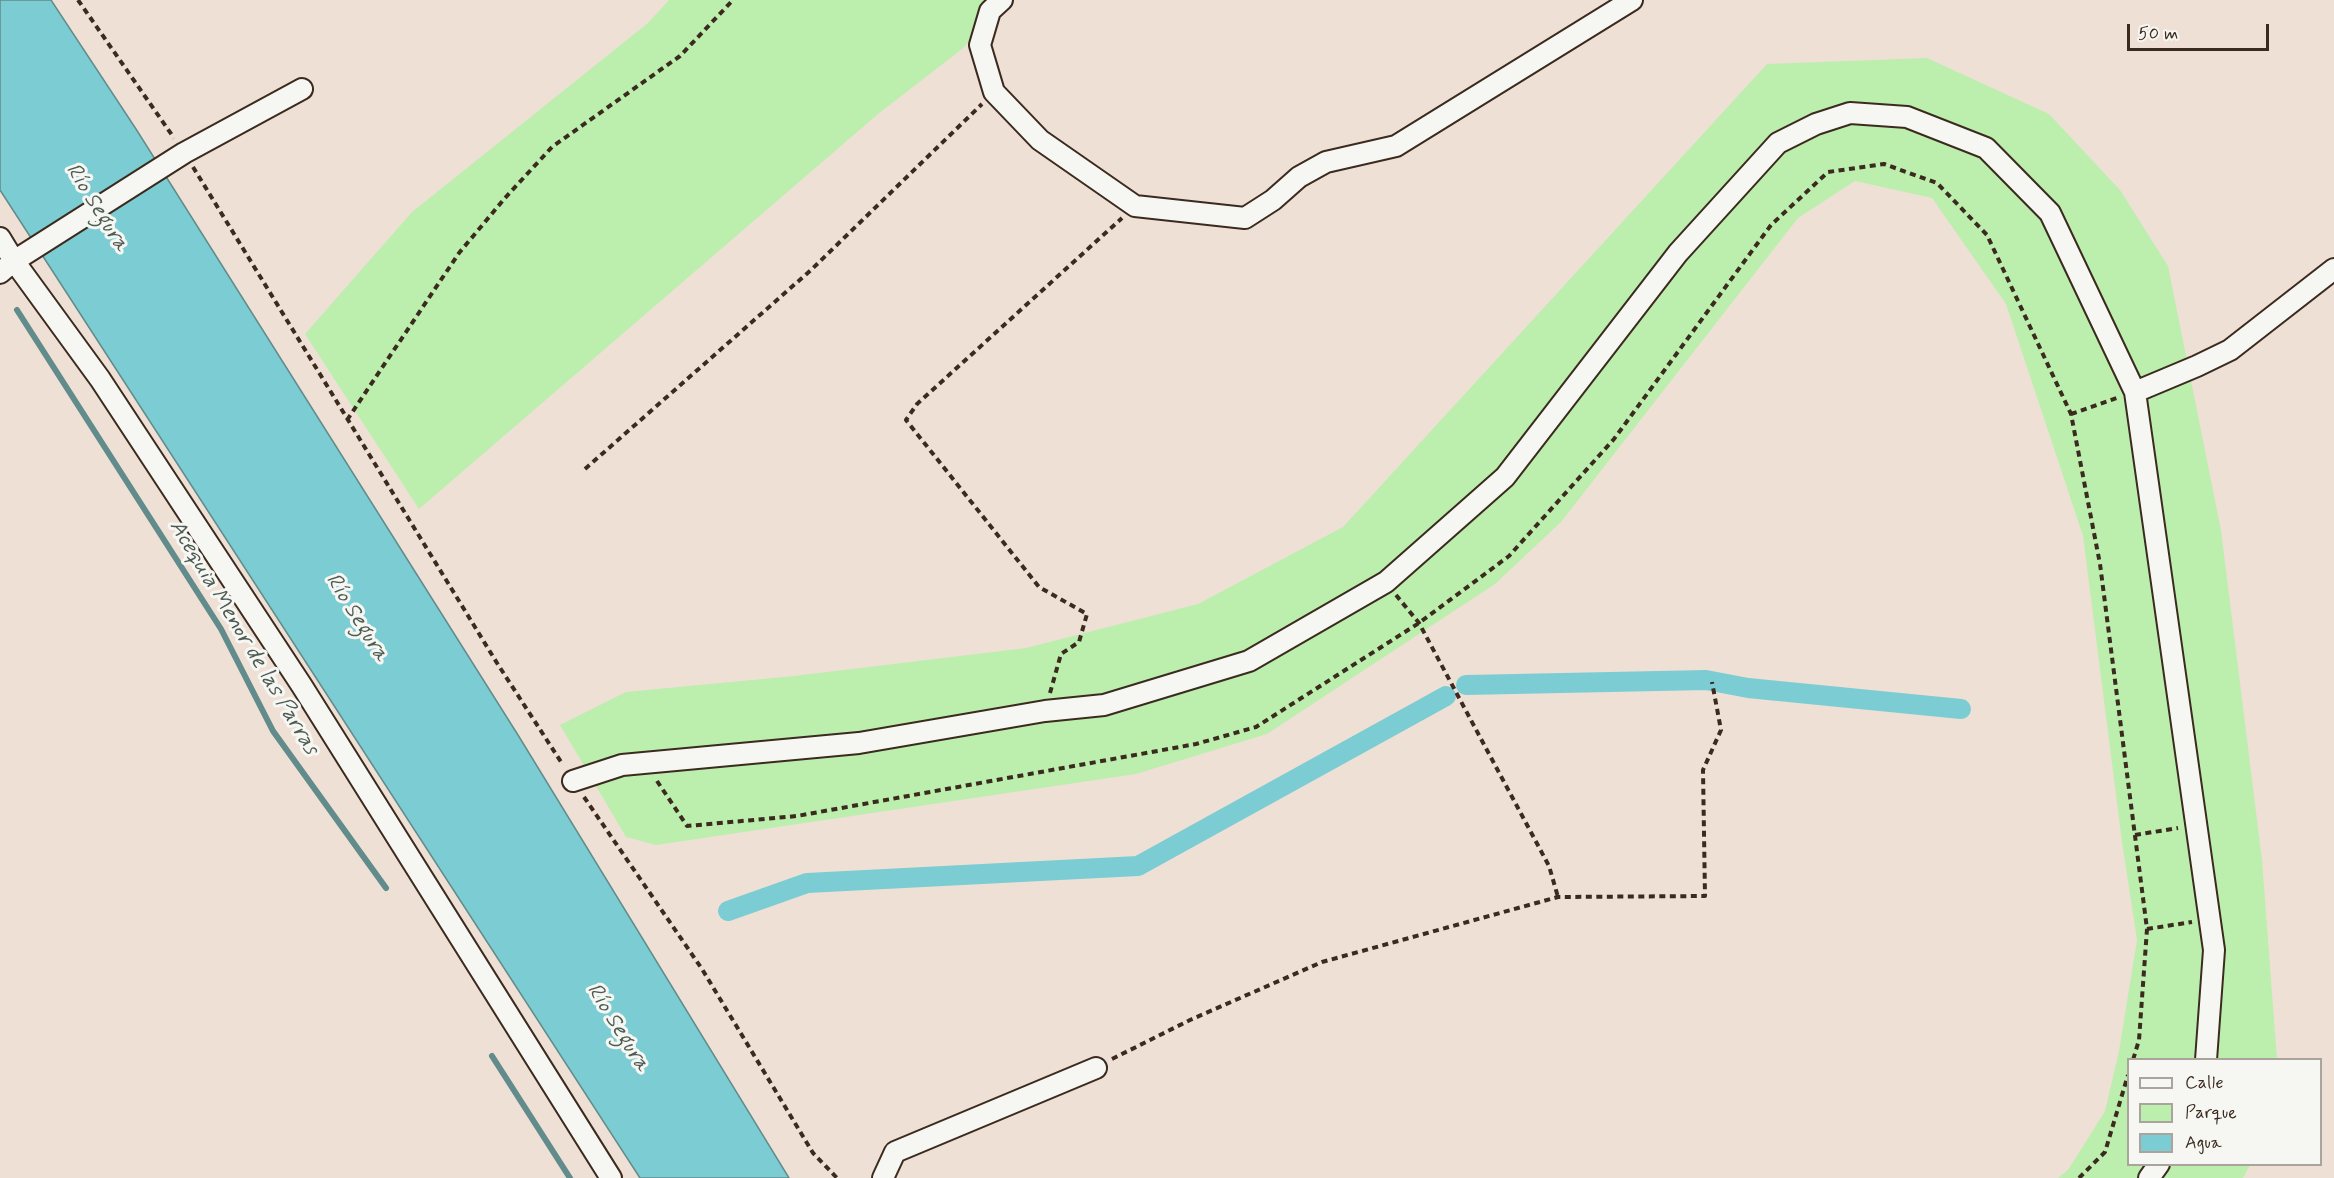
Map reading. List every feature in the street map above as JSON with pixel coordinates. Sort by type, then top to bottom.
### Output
[{"type":"street","points":[[1002,0],[990,11],[980,45],[994,92],[1040,140],[1135,206],[1245,218],[1273,201],[1299,177],[1326,162],[1396,146],[1632,0]]},
{"type":"street","points":[[7,267],[184,153],[302,89]]},
{"type":"street","points":[[573,781],[622,765],[859,744],[1045,711],[1104,705],[1249,661],[1386,582],[1505,477],[1678,253],[1778,143],[1816,124],[1850,113],[1907,117],[1986,148],[2050,213],[2135,392],[2214,950],[2206,1058]]},
{"type":"street","points":[[0,238],[7,267],[100,379],[289,666],[611,1178]]},
{"type":"street","points":[[2135,392],[2230,350],[2334,269]]},
{"type":"street","points":[[883,1178],[895,1152],[1096,1068]]},
{"type":"path","points":[[78,0],[184,153],[497,663],[573,781],[702,969],[813,1153],[837,1178]]},
{"type":"path","points":[[347,420],[459,253],[510,192],[552,147],[680,56],[734,0]]},
{"type":"path","points":[[585,469],[811,270],[994,92]]},
{"type":"path","points":[[648,763],[662,791],[687,826],[797,816],[1196,744],[1256,727],[1419,623],[1509,556],[1614,439],[1771,225],[1828,172],[1884,164],[1937,183],[1987,236],[2071,414],[2100,564],[2147,928],[2139,1040],[2133,1058]]},
{"type":"path","points":[[1045,711],[1061,654],[1079,642],[1087,614],[1040,587],[906,420],[917,404],[1135,206]]},
{"type":"path","points":[[2071,414],[2135,392]]},
{"type":"path","points":[[1386,582],[1419,623],[1549,866],[1558,897]]},
{"type":"path","points":[[1096,1068],[1190,1020],[1322,962],[1558,897],[1705,896],[1703,770],[1721,730],[1712,682]]},
{"type":"path","points":[[2135,835],[2197,825]]},
{"type":"path","points":[[2147,928],[2210,920]]},
{"type":"path","points":[[2079,1178],[2105,1152],[2127,1078]]},
{"type":"green space","points":[[669,0],[1009,0],[962,49],[878,114],[419,509],[305,334],[412,212],[648,23]]},
{"type":"green space","points":[[1927,58],[2049,114],[2120,190],[2168,266],[2221,530],[2262,860],[2277,1058],[2127,1058],[2127,1166],[2249,1166],[2243,1178],[2058,1178],[2068,1170],[2105,1111],[2119,1051],[2137,940],[2122,842],[2083,536],[2006,304],[1932,198],[1855,181],[1798,218],[1561,522],[1495,584],[1267,734],[1136,774],[656,845],[626,837],[560,725],[626,692],[794,676],[1026,648],[1198,604],[1343,527],[1767,64]]},
{"type":"water","name":"Río Segura","points":[[0,0],[51,0],[136,129],[518,735],[789,1178],[640,1178],[0,190]]},
{"type":"waterway","name":"Acequia Menor de las Parras","points":[[17,310],[221,629],[273,731],[386,888]]},
{"type":"waterway","points":[[1466,685],[1706,680],[1748,688],[1961,709]]},
{"type":"waterway","points":[[728,911],[807,883],[1138,866],[1446,696]]},
{"type":"waterway","name":"Acequia Menor de las Parras","points":[[492,1056],[570,1178]]}]
